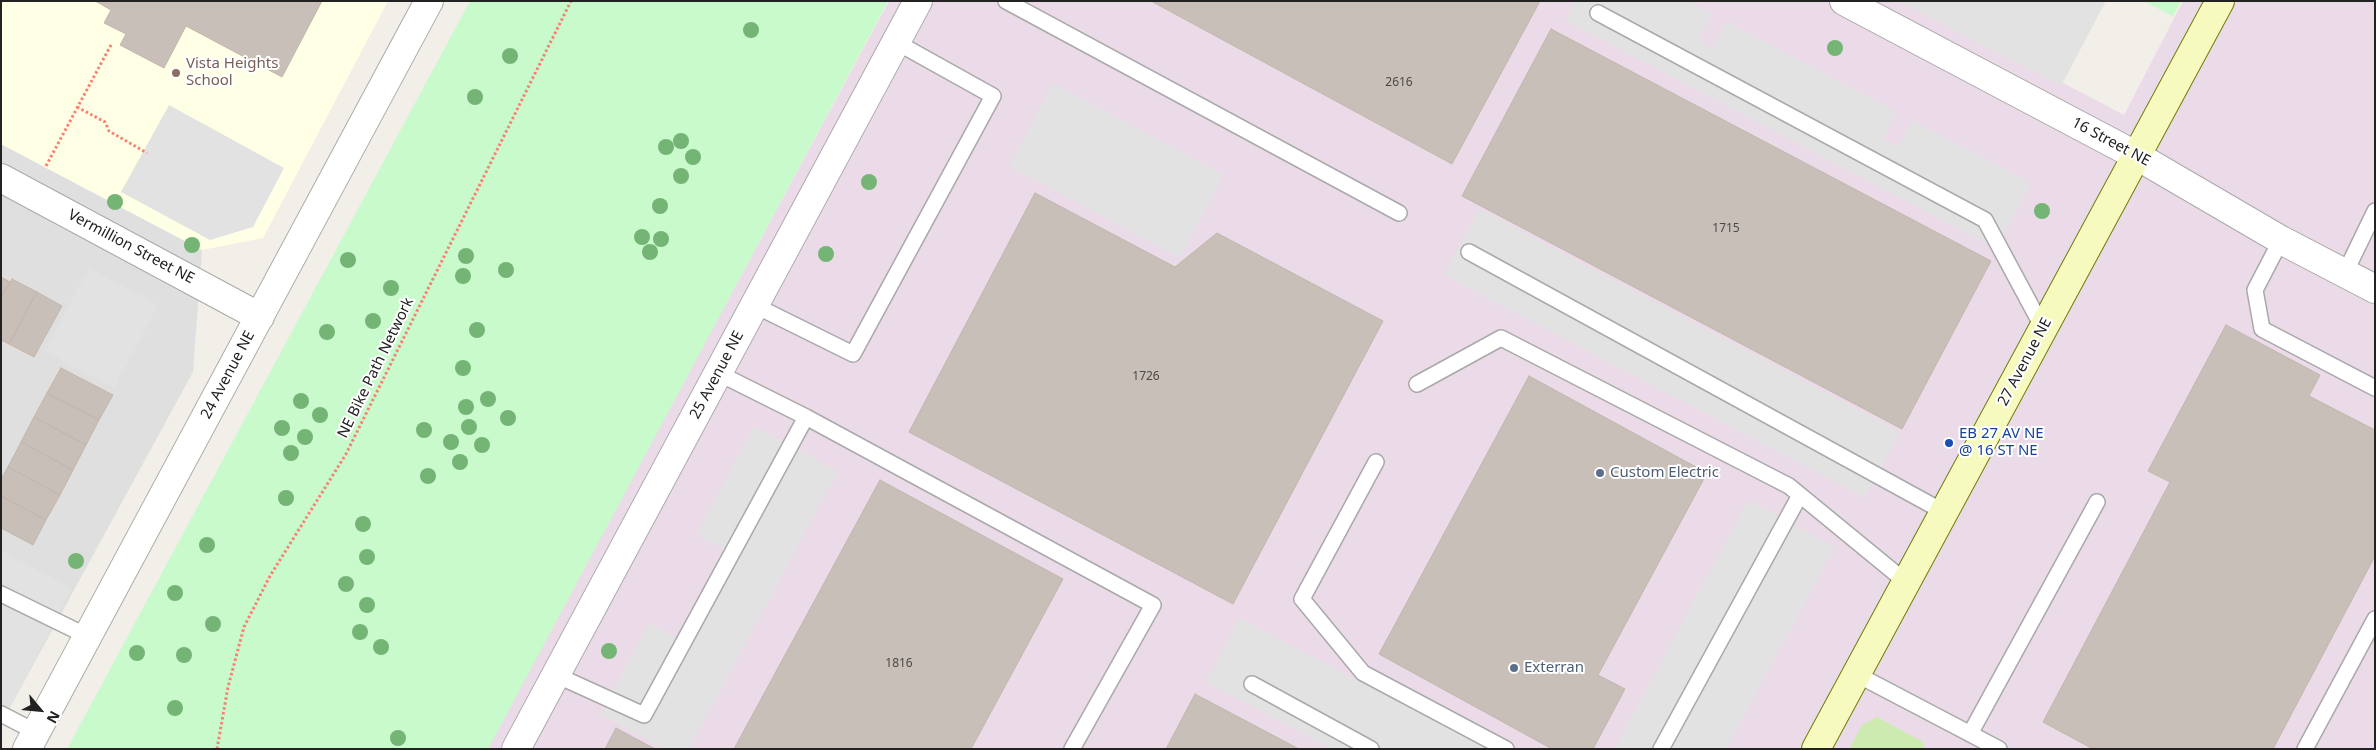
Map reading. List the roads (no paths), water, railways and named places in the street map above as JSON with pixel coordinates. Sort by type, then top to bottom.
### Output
[{"type":"street","name":"24 Avenue NE","points":[[31,740],[429,1]]},
{"type":"street","name":"25 Avenue NE","points":[[516,749],[918,1]]},
{"type":"street","name":"16 Street NE","points":[[1844,1],[2137,156],[2281,240],[2375,289]]},
{"type":"street","name":"27 Avenue NE","points":[[1816,749],[2220,1]]},
{"type":"street","name":"Vermillion Street NE","points":[[1,178],[260,317]]},
{"type":"lane","points":[[1006,1],[1399,213]]},
{"type":"lane","points":[[1598,13],[1985,220],[2043,328]]},
{"type":"lane","points":[[754,305],[853,354],[993,96],[896,42]]},
{"type":"lane","points":[[2345,273],[2375,212]]},
{"type":"lane","points":[[2281,240],[2255,290],[2262,329],[2375,388]]},
{"type":"lane","points":[[1469,252],[1944,512]]},
{"type":"lane","points":[[1417,384],[1501,338],[1789,486],[1906,582]]},
{"type":"lane","points":[[718,373],[806,417],[1153,605],[1072,749]]},
{"type":"lane","points":[[556,675],[644,715],[806,417]]},
{"type":"lane","points":[[1376,462],[1302,599],[1363,673],[1506,749]]},
{"type":"lane","points":[[1661,749],[1800,494]]},
{"type":"lane","points":[[1970,734],[2097,502]]},
{"type":"lane","points":[[1,594],[88,636]]},
{"type":"lane","points":[[2305,749],[2375,619]]},
{"type":"lane","points":[[1856,674],[1999,749]]},
{"type":"lane","points":[[1252,684],[1371,749]]},
{"type":"lane","points":[[1,714],[31,740]]},
{"type":"place","name":"Vista Heights School","points":[[176,73]]},
{"type":"place","name":"EB 27 AV NE @ 16 ST NE","points":[[1949,443]]},
{"type":"place","name":"Custom Electric","points":[[1600,473]]},
{"type":"place","name":"Exterran","points":[[1514,668]]}]
